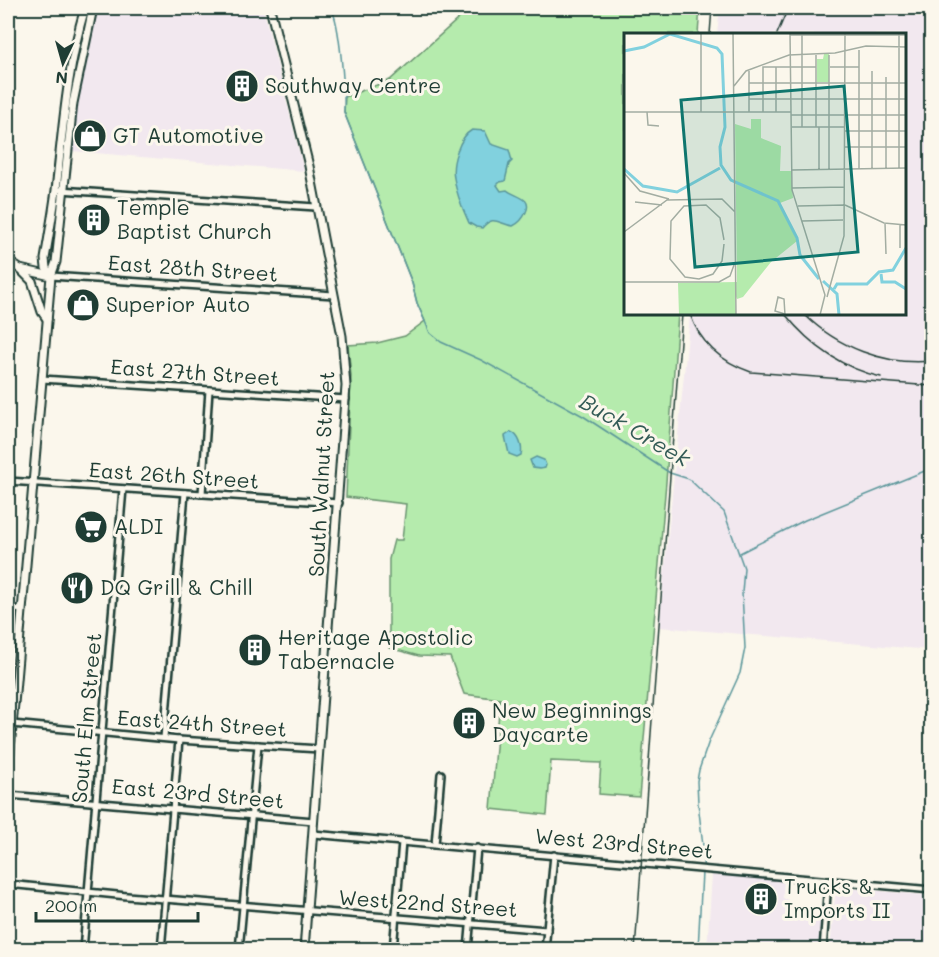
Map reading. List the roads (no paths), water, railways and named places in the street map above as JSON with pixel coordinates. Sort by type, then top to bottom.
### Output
[{"type":"main road","points":[[8,773],[12,724],[11,700],[22,610],[51,276],[56,262],[60,141],[70,62],[85,8]]},
{"type":"main road","points":[[51,276],[45,268],[45,258],[93,8]]},
{"type":"main road","name":"South Walnut Street","points":[[270,8],[309,166],[345,354],[346,399],[339,503],[304,950]]},
{"type":"main road","points":[[8,261],[32,281],[42,312],[47,319]]},
{"type":"main road","points":[[20,269],[51,276]]},
{"type":"street","points":[[59,189],[316,207]]},
{"type":"street","name":"East 28th Street","points":[[51,276],[334,295]]},
{"type":"street","name":"East 27th Street","points":[[42,379],[346,399]]},
{"type":"street","points":[[202,494],[209,390]]},
{"type":"street","name":"East 26th Street","points":[[8,481],[339,503]]},
{"type":"street","name":"South Elm Street","points":[[83,950],[123,489]]},
{"type":"street","points":[[164,738],[185,493]]},
{"type":"street","points":[[8,608],[22,610]]},
{"type":"street","name":"East 24th Street","points":[[12,724],[179,740],[319,749]]},
{"type":"street","points":[[160,950],[179,740]]},
{"type":"street","points":[[239,950],[258,745]]},
{"type":"street","points":[[435,845],[441,774]]},
{"type":"street","name":"East 23rd Street","points":[[8,795],[314,820]]},
{"type":"street","name":"West 23rd Street","points":[[313,834],[688,866],[932,890]]},
{"type":"street","points":[[393,950],[402,842]]},
{"type":"street","points":[[468,950],[477,848]]},
{"type":"street","points":[[545,950],[554,855]]},
{"type":"street","points":[[823,950],[828,881]]},
{"type":"street","name":"West 22nd Street","points":[[8,885],[165,900],[547,930]]},
{"type":"water","points":[[472,130],[485,131],[491,144],[509,150],[512,161],[509,164],[505,181],[497,185],[501,191],[507,190],[527,203],[526,212],[518,224],[513,226],[493,221],[482,228],[469,223],[456,189],[453,172],[457,151],[463,138]]},
{"type":"water","points":[[511,432],[518,438],[521,445],[521,455],[517,457],[509,454],[505,436]]},
{"type":"water","points":[[536,457],[544,460],[545,468],[533,468],[530,460]]},
{"type":"waterway","name":"Buck Creek","points":[[331,8],[339,42],[344,112],[430,333],[441,342],[481,360],[583,416],[670,473],[689,479],[724,512],[744,568],[742,593],[745,648],[740,673],[709,741],[699,770],[697,781],[704,854],[703,867]]},
{"type":"waterway","points":[[740,553],[805,520],[932,468]]},
{"type":"waterway","name":"Buck Creek","points":[[698,950],[702,872]]},
{"type":"railway","points":[[710,33],[712,8]]},
{"type":"railway","points":[[777,33],[788,8]]},
{"type":"railway","points":[[635,950],[682,315]]},
{"type":"railway","points":[[690,315],[700,334],[713,350],[731,363],[751,372],[932,386]]},
{"type":"railway","points":[[786,315],[805,336],[827,354],[853,368],[881,377]]},
{"type":"railway","points":[[805,315],[831,336],[863,352],[897,360],[932,361]]},
{"type":"place","name":"Southway Centre","points":[[242,86]]},
{"type":"place","name":"GT Automotive","points":[[90,136]]},
{"type":"place","name":"Temple Baptist Church","points":[[94,220]]},
{"type":"place","name":"Superior Auto","points":[[83,305]]},
{"type":"place","name":"ALDI","points":[[91,527]]},
{"type":"place","name":"DQ Grill & Chill","points":[[77,588]]},
{"type":"place","name":"Heritage Apostolic Tabernacle","points":[[255,650]]},
{"type":"place","name":"New Beginnings Daycarte","points":[[469,723]]},
{"type":"place","name":"Trucks & Imports II","points":[[761,899]]}]
